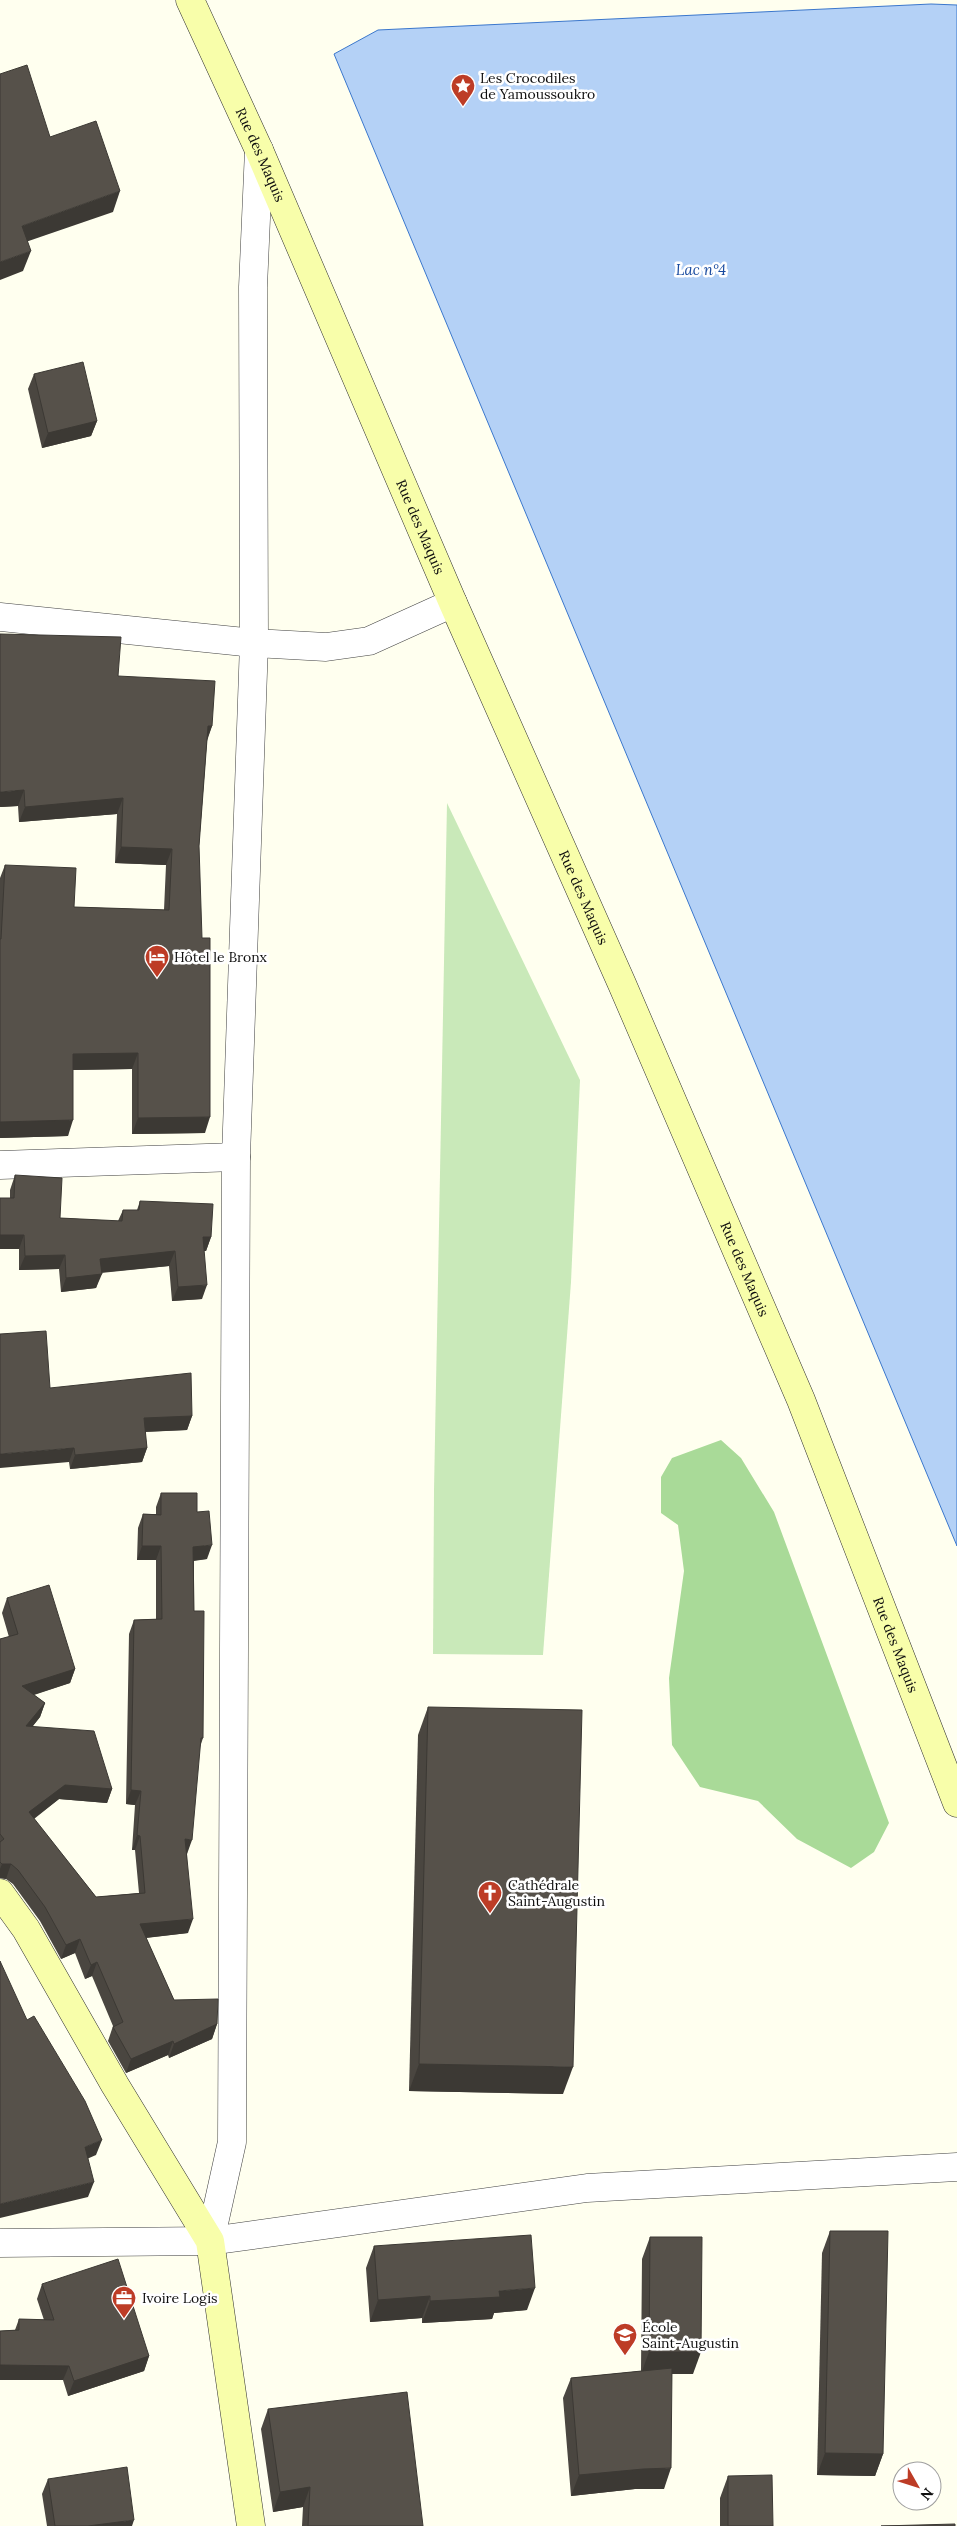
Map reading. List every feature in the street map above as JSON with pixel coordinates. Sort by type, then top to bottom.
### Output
[{"type":"street","name":"Rue des Maquis","points":[[190,0],[259,150],[453,603],[622,984],[801,1400],[957,1803]]},
{"type":"street","points":[[251,2526],[210,2241],[232,2142],[236,1157],[254,643],[252,287],[259,150]]},
{"type":"street","points":[[0,617],[254,643],[326,647],[369,640],[453,603]]},
{"type":"street","points":[[0,1165],[236,1157]]},
{"type":"street","points":[[0,1893],[26,1929],[115,2085],[210,2241]]},
{"type":"street","points":[[0,2243],[210,2241],[587,2188],[957,2167]]},
{"type":"green space","points":[[447,803],[580,1080],[571,1282],[543,1655],[433,1654],[434,1491]]},
{"type":"green space","points":[[721,1440],[741,1458],[774,1512],[889,1823],[874,1852],[851,1868],[797,1839],[758,1801],[700,1787],[672,1745],[669,1678],[684,1571],[678,1525],[661,1513],[661,1477],[672,1458]]},
{"type":"water","name":"Lac n°4","points":[[931,4],[957,5],[957,1546],[334,54],[378,30]]},
{"type":"building","points":[[27,65],[50,137],[96,121],[120,191],[22,226],[31,251],[0,262],[0,74]]},
{"type":"building","points":[[83,362],[97,421],[48,433],[34,374]]},
{"type":"building","points":[[0,634],[121,637],[118,676],[215,681],[212,726],[208,726],[199,846],[202,938],[210,938],[210,1117],[138,1118],[138,1053],[73,1054],[73,1120],[0,1122],[0,939],[5,865],[76,868],[74,907],[169,910],[172,849],[121,847],[123,798],[25,807],[24,790],[0,792]]},
{"type":"building","points":[[15,1175],[62,1178],[60,1218],[122,1221],[123,1210],[139,1210],[140,1201],[213,1204],[211,1237],[203,1237],[207,1285],[178,1287],[175,1251],[100,1259],[102,1274],[66,1278],[65,1255],[25,1256],[24,1235],[0,1235],[0,1198],[14,1198]]},
{"type":"building","points":[[46,1331],[50,1388],[191,1373],[192,1416],[144,1418],[147,1448],[75,1455],[74,1448],[0,1454],[0,1334]]},
{"type":"building","points":[[161,1493],[197,1493],[197,1512],[209,1511],[212,1545],[193,1547],[194,1611],[204,1611],[203,1738],[201,1738],[192,1840],[185,1839],[193,1919],[140,1924],[174,2000],[218,1999],[217,2024],[174,2044],[173,2041],[131,2059],[113,2027],[123,2022],[97,1962],[91,1965],[80,1939],[66,1945],[45,1907],[18,1870],[11,1864],[2,1864],[0,1862],[0,1842],[4,1839],[0,1834],[0,1639],[18,1634],[7,1598],[49,1585],[75,1669],[22,1686],[45,1703],[26,1726],[94,1731],[112,1789],[65,1785],[29,1812],[96,1897],[145,1893],[140,1836],[137,1835],[141,1791],[131,1790],[134,1620],[162,1619],[161,1546],[142,1546],[143,1514],[161,1515]]},
{"type":"building","name":"Cathédrale Saint-Augustin","points":[[428,1707],[582,1710],[573,2067],[419,2064]]},
{"type":"building","points":[[0,1961],[27,2020],[34,2016],[85,2101],[102,2140],[85,2147],[94,2182],[0,2204]]},
{"type":"building","points":[[830,2231],[888,2231],[883,2454],[825,2453]]},
{"type":"building","points":[[531,2235],[535,2288],[499,2291],[500,2297],[430,2301],[430,2296],[378,2300],[374,2246]]},
{"type":"building","points":[[650,2237],[702,2237],[701,2352],[649,2352]]},
{"type":"building","points":[[118,2259],[149,2356],[74,2381],[69,2366],[0,2365],[0,2331],[19,2330],[19,2319],[54,2320],[42,2284]]},
{"type":"building","points":[[672,2368],[671,2468],[579,2475],[571,2378]]},
{"type":"building","points":[[407,2392],[423,2526],[308,2526],[310,2487],[280,2492],[268,2409]]},
{"type":"building","points":[[127,2467],[134,2520],[88,2526],[55,2526],[48,2479]]},
{"type":"building","points":[[772,2475],[773,2526],[728,2526],[728,2476]]},
{"type":"building","points":[[955,2524],[955,2526],[881,2526]]},
{"type":"place","name":"Les Crocodiles de Yamoussoukro","points":[[463,107]]},
{"type":"place","name":"Hôtel le Bronx","points":[[157,978]]},
{"type":"place","name":"Cathédrale Saint-Augustin","points":[[490,1914]]},
{"type":"place","name":"Ivoire Logis","points":[[124,2319]]},
{"type":"place","name":"École Saint-Augustin","points":[[625,2356]]}]
